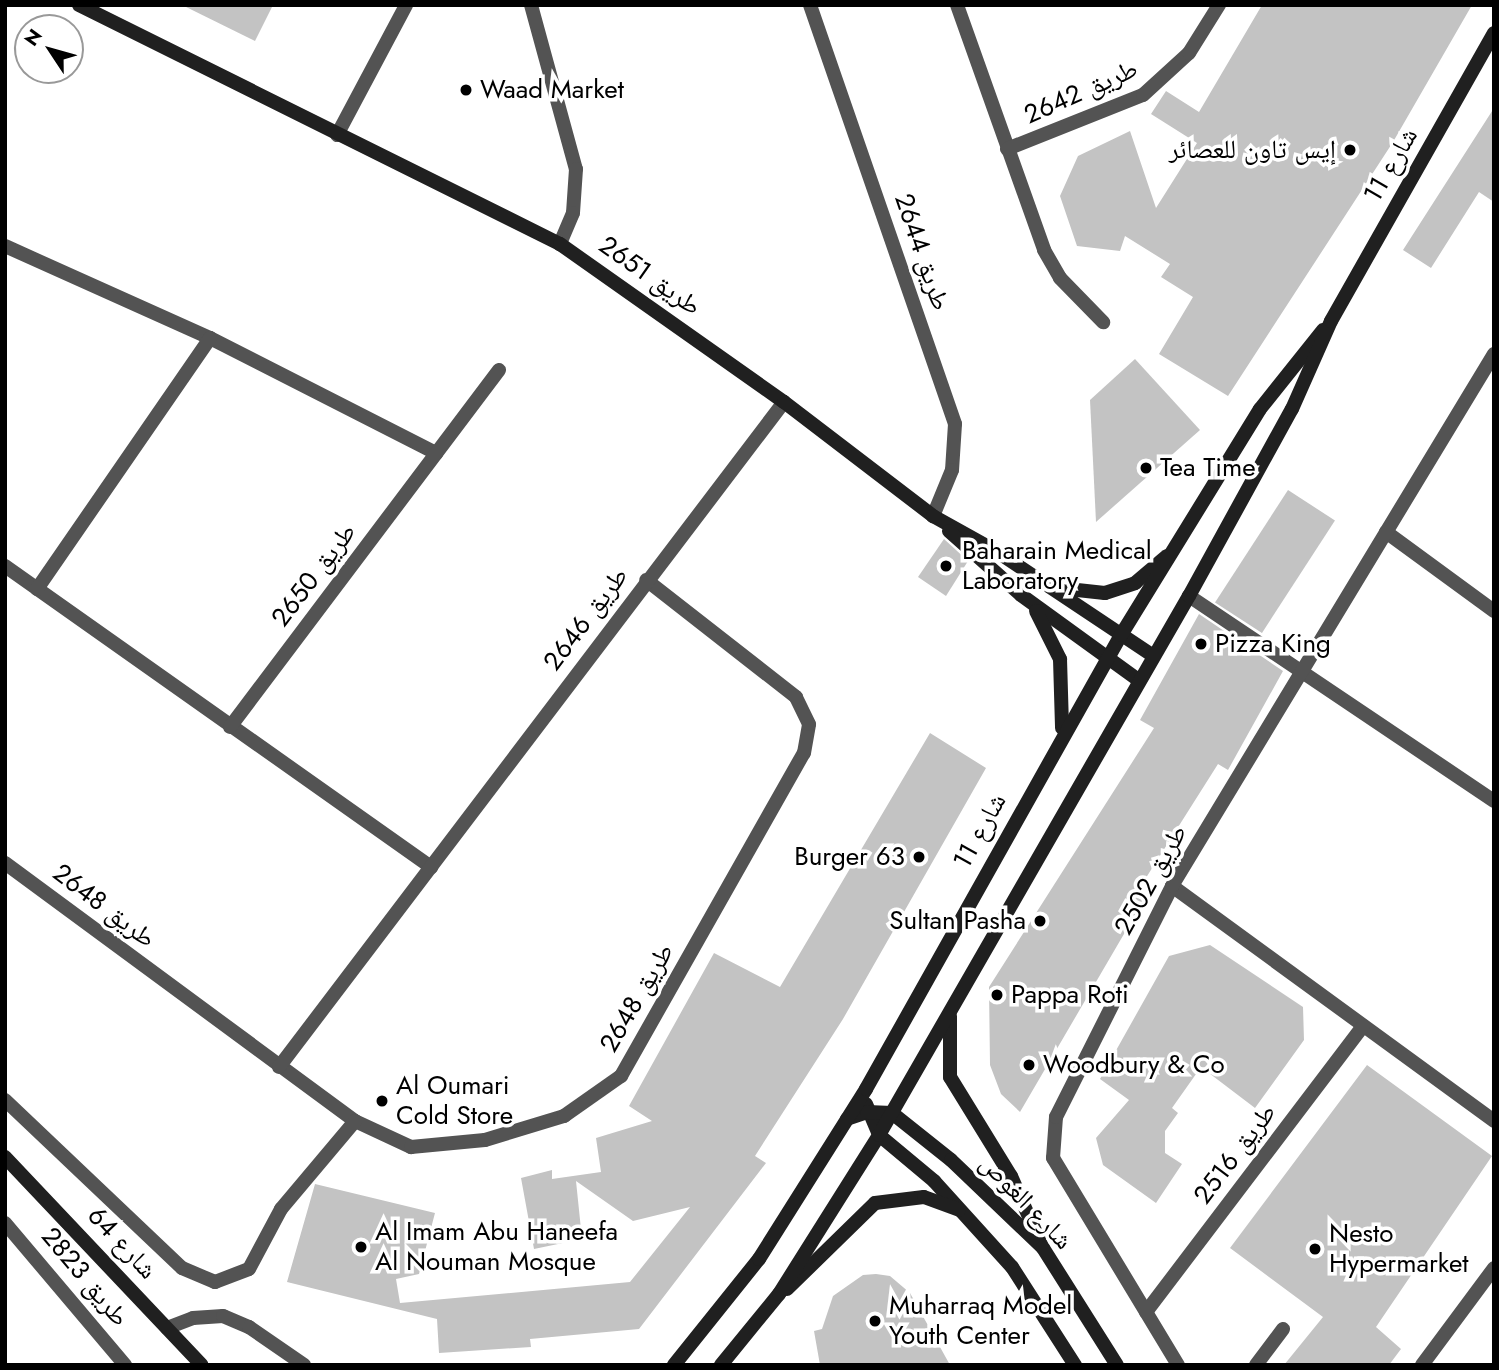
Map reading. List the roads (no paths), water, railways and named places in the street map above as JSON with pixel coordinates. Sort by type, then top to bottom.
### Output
[{"type":"main road","name":"طريق 2651","points":[[79,5],[560,244],[784,402],[933,516],[1043,583],[1153,655]]},
{"type":"main road","name":"شارع 11","points":[[721,1365],[779,1294],[879,1135],[1137,680],[1189,596],[1292,409],[1331,321],[1494,33]]},
{"type":"main road","name":"شارع 11","points":[[674,1365],[759,1259],[866,1089],[1061,735],[1121,635],[1183,541],[1260,409],[1331,321]]},
{"type":"main road","points":[[933,516],[1038,613],[1060,659],[1065,710],[1061,735]]},
{"type":"main road","points":[[1043,583],[1073,593],[1105,593],[1135,583],[1183,541]]},
{"type":"main road","points":[[1021,595],[1137,680]]},
{"type":"main road","points":[[952,1004],[946,1041],[950,1077],[1011,1176],[1043,1248]]},
{"type":"main road","name":"شارع الغوص","points":[[866,1089],[867,1112],[879,1135],[970,1217],[1012,1267],[1075,1365]]},
{"type":"main road","points":[[847,1119],[867,1112],[892,1112]]},
{"type":"main road","name":"شارع الغوص","points":[[892,1112],[1043,1248],[1117,1365]]},
{"type":"main road","name":"شارع 64","points":[[5,1157],[202,1365]]},
{"type":"main road","points":[[779,1294],[808,1273],[875,1203],[924,1197],[970,1217]]},
{"type":"street","points":[[337,135],[406,5]]},
{"type":"street","points":[[531,5],[576,169],[573,213],[560,244]]},
{"type":"street","name":"طريق 2644","points":[[810,5],[955,424],[952,471],[933,516]]},
{"type":"street","name":"طريق 2642","points":[[957,5],[1044,250],[1060,278],[1102,322]]},
{"type":"street","name":"طريق 2642","points":[[1007,149],[1143,95],[1189,53],[1219,5]]},
{"type":"street","points":[[5,246],[209,338],[436,453]]},
{"type":"street","points":[[37,589],[209,338]]},
{"type":"street","name":"طريق 2502","points":[[1146,1312],[1053,1158],[1056,1117],[1172,886],[1494,354]]},
{"type":"street","name":"طريق 2650","points":[[230,727],[499,370]]},
{"type":"street","name":"طريق 2646","points":[[279,1067],[646,580],[784,402]]},
{"type":"street","points":[[1386,532],[1494,611]]},
{"type":"street","points":[[5,566],[431,867]]},
{"type":"street","name":"طريق 2648","points":[[5,863],[355,1121],[411,1147],[485,1140],[564,1116],[621,1076],[804,752],[808,724],[796,696],[646,580]]},
{"type":"street","points":[[1189,596],[1494,801]]},
{"type":"street","points":[[1172,886],[1494,1121]]},
{"type":"street","name":"طريق 2516","points":[[1146,1312],[1363,1026]]},
{"type":"street","points":[[5,1100],[182,1268],[215,1282],[249,1269],[281,1209],[355,1121]]},
{"type":"street","name":"طريق 2823","points":[[5,1223],[125,1365]]},
{"type":"street","points":[[1422,1365],[1494,1268]]},
{"type":"street","points":[[1146,1312],[1178,1365]]},
{"type":"street","points":[[167,1328],[209,1315],[236,1320],[304,1365]]},
{"type":"street","points":[[1256,1365],[1283,1329]]},
{"type":"place","name":"Waad Market","points":[[466,90]]},
{"type":"place","name":"إيس تاون للعصائر","points":[[1350,150]]},
{"type":"place","name":"Tea Time","points":[[1146,468]]},
{"type":"place","name":"Baharain Medical Laboratory","points":[[946,566]]},
{"type":"place","name":"Pizza King","points":[[1201,644]]},
{"type":"place","name":"Burger 63","points":[[919,857]]},
{"type":"place","name":"Sultan Pasha","points":[[1040,921]]},
{"type":"place","name":"Pappa Roti","points":[[997,995]]},
{"type":"place","name":"Woodbury & Co","points":[[1029,1065]]},
{"type":"place","name":"Al Oumari Cold Store","points":[[382,1101]]},
{"type":"place","name":"Al Imam Abu Haneefa Al Nouman Mosque","points":[[361,1247]]},
{"type":"place","name":"Nesto Hypermarket","points":[[1315,1249]]},
{"type":"place","name":"Muharraq Model Youth Center","points":[[875,1321]]}]
